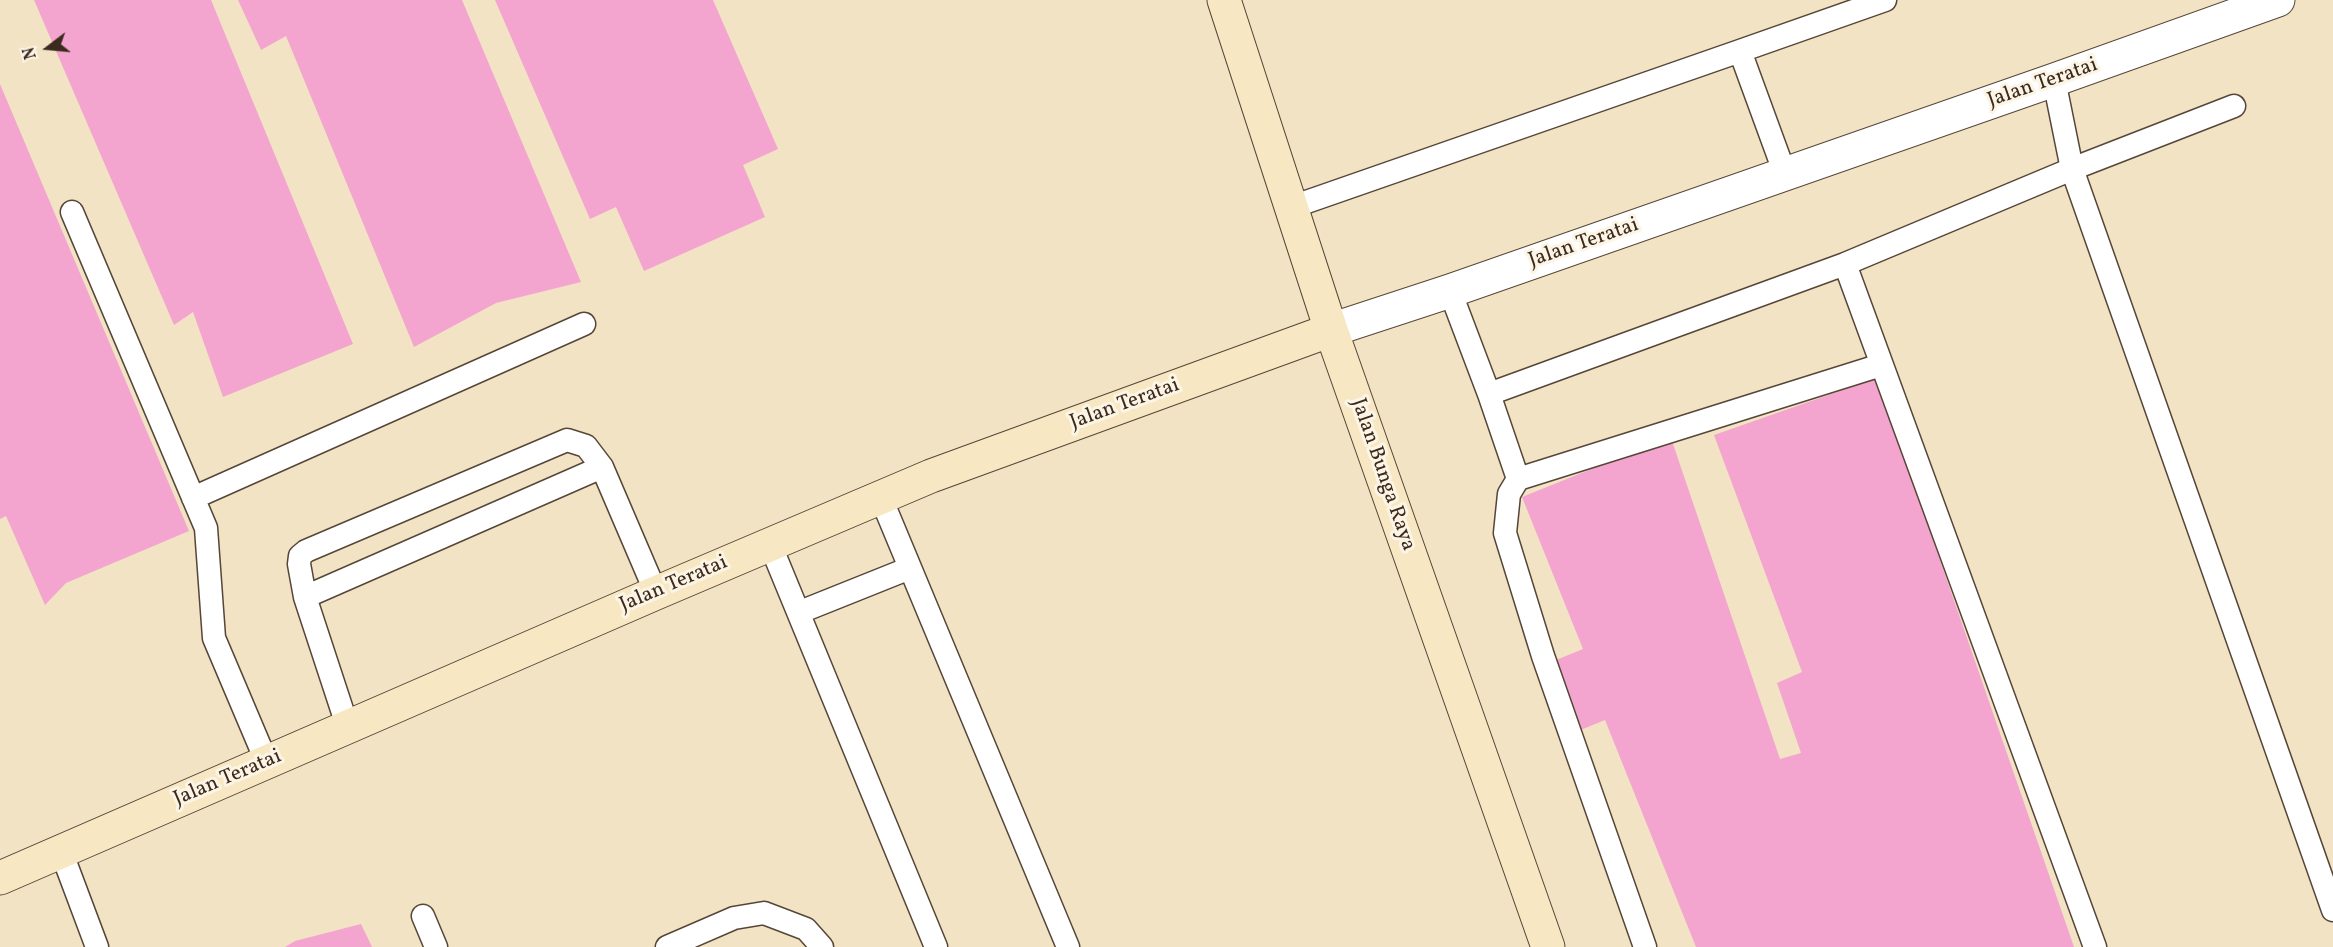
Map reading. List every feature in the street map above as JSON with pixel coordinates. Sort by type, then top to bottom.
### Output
[{"type":"street","name":"Jalan Bunga Raya","points":[[1224,0],[1331,330],[1548,947]]},
{"type":"street","name":"Jalan Teratai","points":[[0,878],[931,476],[1331,330],[1450,291],[2278,0]]},
{"type":"lane","points":[[1292,207],[1885,0]]},
{"type":"lane","points":[[1740,51],[1785,174]]},
{"type":"lane","points":[[2054,80],[2072,168],[2333,910]]},
{"type":"lane","points":[[1489,394],[1845,264],[2072,168],[2234,106]]},
{"type":"lane","points":[[72,212],[206,528],[214,638],[267,762]]},
{"type":"lane","points":[[1845,264],[2096,947]]},
{"type":"lane","points":[[1450,291],[1518,479]]},
{"type":"lane","points":[[193,498],[584,324]]},
{"type":"lane","points":[[1645,947],[1543,656],[1505,532],[1509,494],[1518,479],[1881,365]]},
{"type":"lane","points":[[348,728],[305,597],[299,564],[300,556],[306,551],[567,440],[586,446],[602,467],[656,593]]},
{"type":"lane","points":[[305,597],[602,467]]},
{"type":"lane","points":[[881,498],[1068,947]]},
{"type":"lane","points":[[771,544],[936,947]]},
{"type":"lane","points":[[800,612],[910,568]]},
{"type":"lane","points":[[61,851],[97,947]]},
{"type":"lane","points":[[667,947],[734,918],[764,913],[806,929],[822,947]]},
{"type":"lane","points":[[423,915],[436,947]]},
{"type":"building","points":[[34,0],[211,0],[353,344],[223,397],[193,312],[174,325]]},
{"type":"building","points":[[238,0],[462,0],[581,282],[496,303],[414,347],[286,36],[261,50]]},
{"type":"building","points":[[495,0],[713,0],[778,149],[743,165],[765,217],[644,271],[616,207],[590,219]]},
{"type":"building","points":[[0,84],[189,531],[66,583],[45,605],[6,516],[0,519]]},
{"type":"building","points":[[1877,378],[2074,947],[1696,947],[1605,720],[1578,731],[1551,662],[1583,649],[1522,497],[1604,464],[1672,441],[1780,759],[1801,753],[1777,683],[1802,672],[1714,435]]},
{"type":"building","points":[[361,924],[372,947],[285,947],[295,941]]}]
